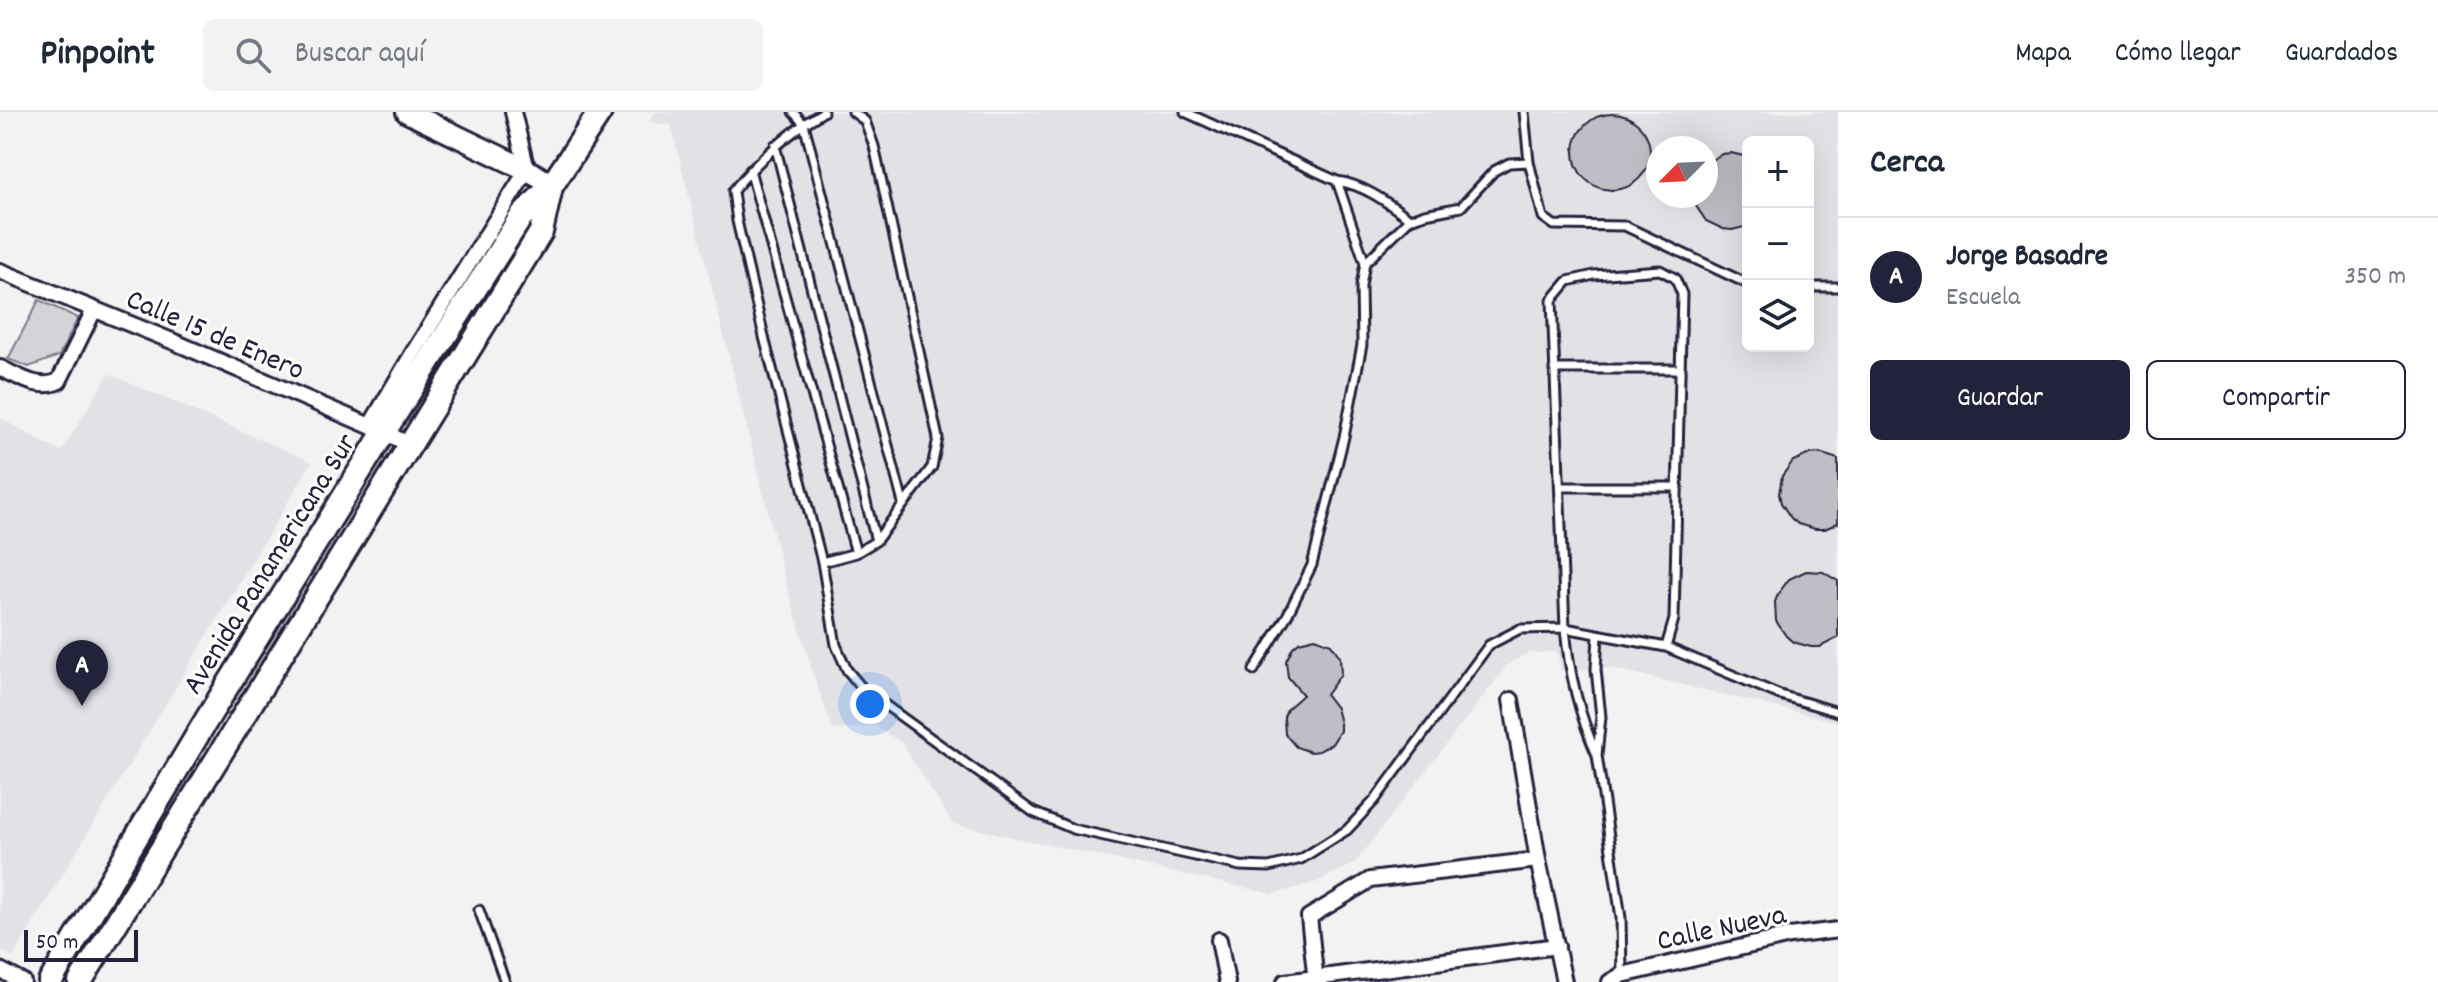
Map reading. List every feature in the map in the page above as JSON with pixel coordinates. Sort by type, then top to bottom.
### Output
[{"type":"main road","points":[[407,112],[552,185]]},
{"type":"main road","name":"Avenida Panamericana Sur","points":[[50,982],[377,429],[521,217],[552,185],[600,112]]},
{"type":"main road","name":"Avenida Panamericana Sur","points":[[80,982],[541,232],[552,185]]},
{"type":"street","points":[[513,112],[527,170]]},
{"type":"street","name":"Avenida Panamericana Sur","points":[[377,429],[413,353],[527,170]]},
{"type":"street","name":"Calle 15 de Enero","points":[[0,271],[172,341],[410,445]]},
{"type":"street","points":[[0,368],[39,384],[59,381],[94,310]]},
{"type":"street","points":[[1511,700],[1538,860],[1564,982]]},
{"type":"street","points":[[1316,980],[1309,917],[1370,880],[1538,860]]},
{"type":"street","name":"Calle Nueva","points":[[1620,979],[1790,936],[1838,930]]},
{"type":"street","points":[[1219,940],[1227,982]]},
{"type":"street","points":[[1285,982],[1557,946]]},
{"type":"street","points":[[0,970],[23,982]]},
{"type":"lane","points":[[793,112],[804,124],[903,503]]},
{"type":"lane","points":[[823,112],[775,145],[733,191],[737,221],[822,562],[836,645],[847,670],[863,689],[1033,812],[1073,829],[1240,866],[1269,867],[1301,859],[1347,830],[1375,800],[1489,645],[1520,629],[1565,628],[1666,647],[1780,695],[1838,712]]},
{"type":"lane","points":[[822,562],[856,553],[876,541],[932,467],[938,438],[874,146],[865,121],[853,112]]},
{"type":"lane","points":[[1185,112],[1337,181],[1348,182],[1382,199],[1410,219]]},
{"type":"lane","points":[[1524,112],[1529,162],[1543,217],[1548,223],[1625,226],[1742,281]]},
{"type":"lane","points":[[775,145],[876,541]]},
{"type":"lane","points":[[1365,263],[1410,219],[1461,207],[1494,171],[1509,163],[1529,162]]},
{"type":"lane","points":[[750,170],[856,553]]},
{"type":"lane","points":[[1254,670],[1288,614],[1312,565],[1344,437],[1362,345],[1361,286],[1365,263],[1337,181]]},
{"type":"lane","points":[[1597,755],[1582,722],[1567,649],[1552,300],[1568,281],[1594,275],[1660,270],[1675,278],[1682,294],[1674,619],[1666,647]]},
{"type":"lane","points":[[1814,287],[1838,287]]},
{"type":"lane","points":[[1554,369],[1681,369]]},
{"type":"lane","points":[[1560,487],[1678,487]]},
{"type":"lane","points":[[1598,636],[1596,669],[1601,717],[1597,755],[1621,918],[1620,979]]},
{"type":"lane","points":[[479,910],[505,982]]},
{"type":"shaded area","points":[[655,112],[1838,112],[1838,722],[1612,668],[1561,670],[1557,652],[1528,653],[1509,663],[1355,863],[1317,882],[1273,894],[953,824],[901,742],[874,726],[833,730],[785,580],[671,125],[649,122]]},
{"type":"shaded area","points":[[522,230],[529,234],[413,422],[404,416]]},
{"type":"shaded area","points":[[39,300],[78,318],[59,356],[29,367],[8,359]]},
{"type":"shaded area","points":[[109,374],[312,462],[13,957],[0,950],[0,418],[61,452]]},
{"type":"shaded area","points":[[376,455],[387,460],[230,717],[222,711]]},
{"type":"building","points":[[1605,114],[1619,114],[1633,120],[1644,131],[1646,169],[1633,184],[1619,190],[1605,190],[1591,184],[1580,173],[1574,159],[1574,145],[1580,131],[1591,120]]},
{"type":"building","points":[[1718,156],[1742,156],[1742,228],[1732,230],[1706,221],[1697,208],[1718,208]]},
{"type":"building","points":[[1819,453],[1838,459],[1838,523],[1825,529],[1798,524],[1781,503],[1779,494],[1782,476],[1793,461]]},
{"type":"building","points":[[1806,571],[1823,572],[1838,581],[1838,638],[1820,647],[1793,642],[1776,621],[1775,602],[1778,594],[1789,579]]},
{"type":"building","points":[[1315,638],[1331,644],[1340,657],[1341,674],[1326,695],[1336,708],[1340,731],[1332,744],[1311,752],[1296,747],[1285,734],[1284,717],[1287,709],[1303,695],[1288,677],[1286,661],[1299,642]]},
{"type":"place","name":"Jorge Basadre","points":[[82,706]]}]
